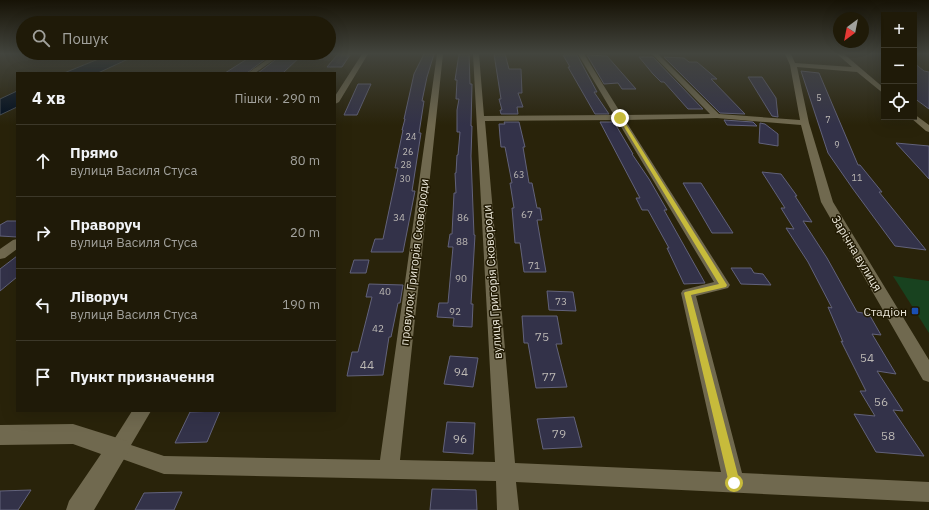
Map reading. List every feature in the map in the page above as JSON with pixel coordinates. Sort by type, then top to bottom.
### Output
[{"type":"street","points":[[336,100],[350,78]]},
{"type":"street","name":"провулок Григорія Сковороди","points":[[388,469],[437,78]]},
{"type":"street","name":"вулиця Григорія Сковороди","points":[[478,78],[508,510]]},
{"type":"street","points":[[596,78],[723,285],[688,293],[734,483]]},
{"type":"street","points":[[679,78],[717,116]]},
{"type":"street","name":"Зарічна вулиця","points":[[794,78],[827,202],[929,375]]},
{"type":"street","points":[[869,78],[881,89]]},
{"type":"street","points":[[481,118],[717,116],[805,122]]},
{"type":"street","points":[[917,119],[929,129]]},
{"type":"street","points":[[0,255],[16,244]]},
{"type":"street","points":[[80,510],[141,412]]},
{"type":"street","points":[[0,435],[73,434],[164,465],[506,472],[929,492]]},
{"type":"green space","points":[[893,276],[929,281],[929,333]]},
{"type":"water","points":[[16,91],[16,107],[0,115],[0,99]]},
{"type":"building","points":[[413,78],[427,78],[422,101],[424,101],[419,133],[421,133],[412,191],[415,191],[403,252],[371,252],[375,239],[383,239],[398,168],[395,168]]},
{"type":"building","points":[[455,78],[470,78],[470,84],[472,84],[471,156],[475,235],[471,304],[473,304],[472,327],[453,326],[454,318],[437,317],[439,303],[448,303],[453,247],[448,247],[450,234],[452,234],[454,193],[456,193],[455,173],[460,132],[457,132],[457,110],[459,99],[456,99],[457,80],[455,80]]},
{"type":"building","points":[[498,78],[521,78],[522,93],[518,93],[523,107],[517,107],[518,114],[501,114],[500,110],[502,110],[499,99],[501,99]]},
{"type":"building","points":[[574,78],[589,78],[597,92],[594,92],[609,114],[595,114]]},
{"type":"building","points":[[600,78],[626,78],[636,89],[622,89],[618,83],[604,84]]},
{"type":"building","points":[[657,78],[673,78],[703,109],[688,109],[664,82],[661,82]]},
{"type":"building","points":[[685,78],[716,78],[717,79],[711,79],[745,114],[720,113]]},
{"type":"building","points":[[748,78],[763,78],[776,98],[778,117],[772,116]]},
{"type":"building","points":[[803,78],[821,78],[858,165],[860,165],[882,192],[879,192],[926,250],[895,246],[828,153]]},
{"type":"building","points":[[917,78],[929,78],[929,109],[917,100]]},
{"type":"building","points":[[358,84],[371,84],[357,115],[344,115]]},
{"type":"building","points":[[724,120],[753,122],[757,126],[727,125]]},
{"type":"building","points":[[504,122],[519,122],[525,147],[523,147],[529,183],[532,183],[537,208],[540,208],[542,220],[537,220],[546,272],[524,272],[520,243],[515,243],[512,208],[514,208],[510,183],[512,183],[505,147],[501,147],[500,137],[499,124],[505,124]]},
{"type":"building","points":[[600,122],[614,122],[667,210],[664,210],[705,283],[684,284],[667,248],[669,248],[648,210],[642,210],[636,198],[640,198]]},
{"type":"building","points":[[760,123],[765,124],[778,134],[778,146],[759,143]]},
{"type":"building","points":[[896,143],[929,146],[929,179]]},
{"type":"building","points":[[762,172],[781,174],[797,196],[795,196],[812,222],[803,221],[827,258],[857,312],[869,314],[881,335],[872,334],[896,374],[877,371],[903,411],[893,410],[924,456],[876,452],[854,414],[875,416],[860,391],[866,391],[841,341],[843,342],[828,307],[832,308],[808,262],[786,228],[794,229],[781,208],[785,208]]},
{"type":"building","points":[[683,183],[701,183],[733,233],[712,233]]},
{"type":"building","points":[[7,221],[16,221],[16,237],[0,236],[0,225]]},
{"type":"building","points":[[16,257],[16,278],[0,291],[0,269]]},
{"type":"building","points":[[354,260],[369,260],[366,273],[350,273]]},
{"type":"building","points":[[731,268],[751,268],[754,273],[763,274],[771,285],[741,284]]},
{"type":"building","points":[[369,284],[403,285],[391,337],[389,337],[383,375],[347,376],[352,352],[358,352],[372,297],[366,297]]},
{"type":"building","points":[[547,291],[573,292],[576,311],[549,310]]},
{"type":"building","points":[[522,316],[557,316],[562,344],[556,344],[567,387],[536,388],[528,343],[524,343]]},
{"type":"building","points":[[450,356],[478,358],[473,387],[444,384]]},
{"type":"building","points":[[190,412],[220,412],[207,442],[175,443]]},
{"type":"building","points":[[574,417],[582,447],[543,449],[537,419]]},
{"type":"building","points":[[447,422],[475,423],[473,454],[443,452]]},
{"type":"building","points":[[432,489],[476,490],[477,510],[430,510]]},
{"type":"building","points":[[31,490],[18,510],[0,510],[0,491]]},
{"type":"building","points":[[182,492],[174,510],[135,510],[144,493]]},
{"type":"place","name":"Стадіон","points":[[915,311]]},
{"type":"route","points":[[620,118],[723,285],[688,293],[734,483]]}]
